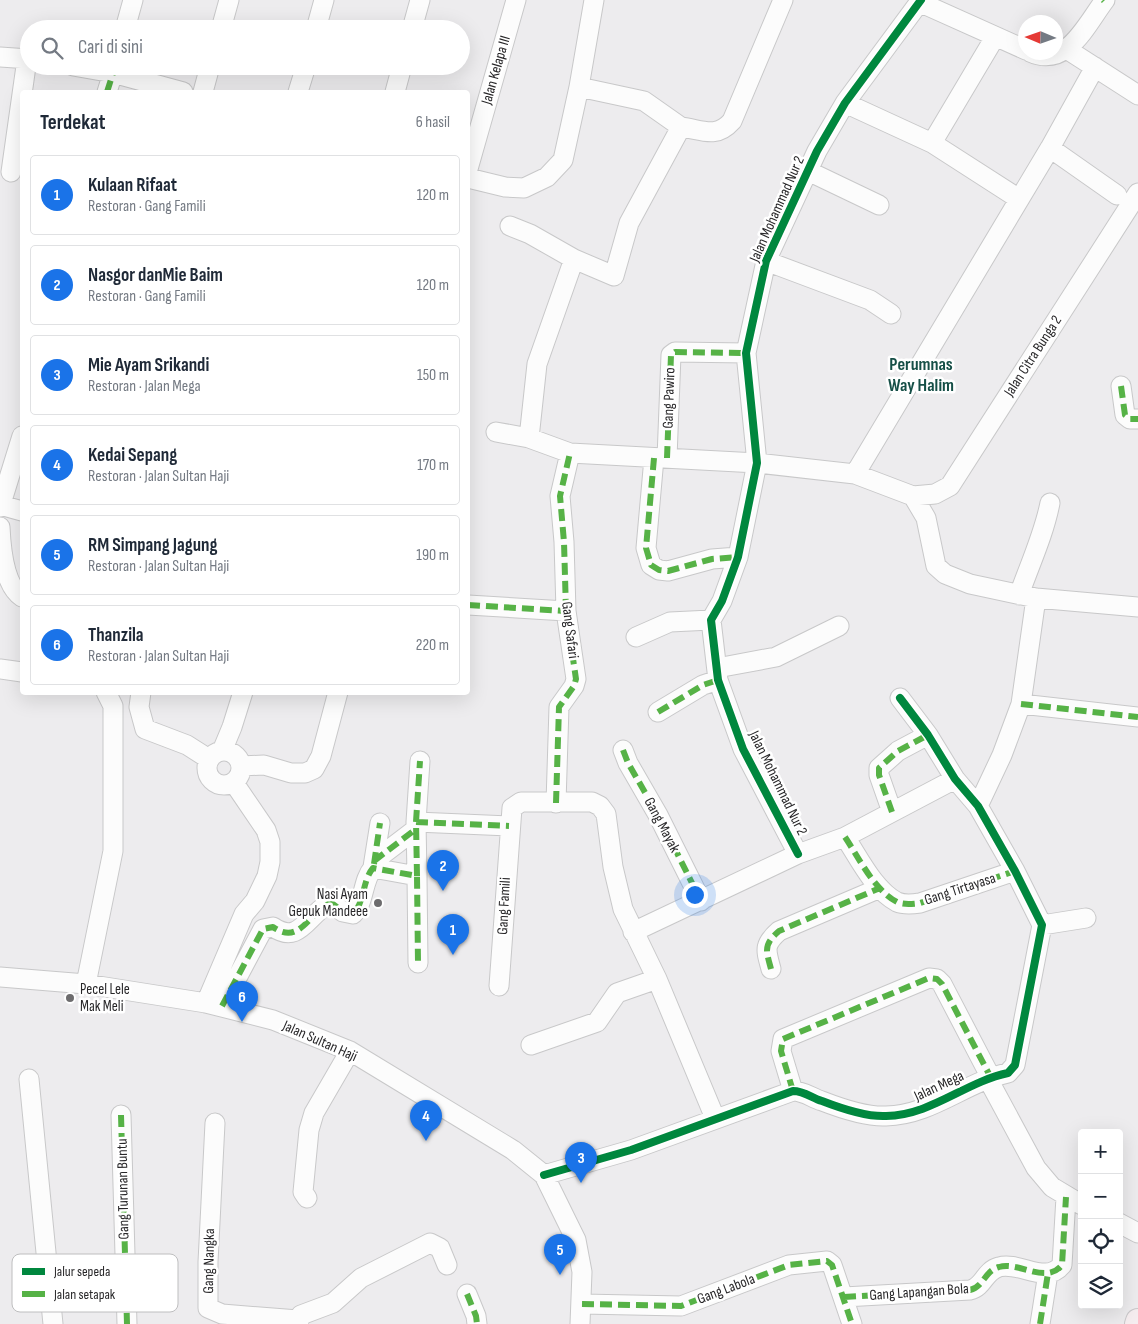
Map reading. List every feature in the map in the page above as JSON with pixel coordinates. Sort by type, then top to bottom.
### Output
[{"type":"street","points":[[127,20],[133,0]]},
{"type":"street","points":[[224,20],[230,0]]},
{"type":"street","points":[[318,20],[324,0]]},
{"type":"street","points":[[414,20],[420,0]]},
{"type":"street","name":"Jalan Kelapa III","points":[[470,162],[516,0]]},
{"type":"street","points":[[470,178],[505,187],[524,188],[547,177],[563,160],[579,86],[594,0]]},
{"type":"street","points":[[579,86],[644,101],[681,127],[716,133],[724,130],[732,121],[783,0]]},
{"type":"street","points":[[1063,52],[1068,50],[1104,0]]},
{"type":"street","points":[[920,1],[1018,47]]},
{"type":"street","name":"Jalan Mohammad Nur 2","points":[[798,854],[743,749],[718,674],[711,620],[722,601],[738,557],[757,463],[746,353],[766,261],[808,171],[845,103],[920,1]]},
{"type":"street","points":[[932,143],[995,37]]},
{"type":"street","points":[[1068,50],[1138,94]]},
{"type":"street","points":[[0,57],[20,58]]},
{"type":"street","points":[[855,474],[1020,199],[1095,67]]},
{"type":"street","points":[[23,90],[26,75]]},
{"type":"street","points":[[108,90],[112,75]]},
{"type":"street","points":[[132,75],[177,90]]},
{"type":"street","points":[[204,90],[208,75]]},
{"type":"street","points":[[299,90],[303,75]]},
{"type":"street","points":[[396,90],[400,75]]},
{"type":"street","points":[[845,103],[932,143],[1020,199]]},
{"type":"street","points":[[11,172],[20,112]]},
{"type":"street","points":[[510,226],[551,244],[574,259],[614,276],[629,223],[681,127]]},
{"type":"street","points":[[1050,148],[1117,195]]},
{"type":"street","points":[[808,171],[879,205]]},
{"type":"street","name":"Jalan Citra Bunga 2","points":[[913,496],[935,494],[950,486],[1138,193]]},
{"type":"street","points":[[529,438],[537,364],[574,259]]},
{"type":"street","points":[[766,261],[870,300],[891,314]]},
{"type":"street","name":"Gang Pawiro","points":[[660,458],[671,355],[675,352],[746,353]]},
{"type":"street","points":[[1120,386],[1125,415],[1130,419],[1138,419]]},
{"type":"street","points":[[496,432],[529,438],[570,453],[757,463],[855,474],[913,496],[926,518],[936,566],[940,571],[970,584],[1027,596],[1138,607]]},
{"type":"street","points":[[20,442],[0,506],[20,511]]},
{"type":"street","name":"Gang Safari","points":[[556,803],[559,707],[574,686],[576,679],[566,612],[564,542],[560,496],[570,453]]},
{"type":"street","points":[[660,458],[646,548],[651,565],[659,570],[668,571],[712,559],[738,557]]},
{"type":"street","points":[[978,806],[1002,755],[1021,704],[1027,596],[1036,547],[1045,530],[1050,502]]},
{"type":"street","points":[[0,527],[7,573],[16,593],[20,596]]},
{"type":"street","points":[[470,605],[566,612]]},
{"type":"street","points":[[636,637],[670,622],[711,620]]},
{"type":"street","points":[[658,712],[718,674],[776,657],[839,626]]},
{"type":"street","points":[[0,669],[20,672]]},
{"type":"street","points":[[86,984],[113,851],[113,706],[108,695]]},
{"type":"street","points":[[141,695],[139,708],[145,729],[216,755],[234,754],[238,774],[270,842],[268,876],[256,901],[254,919],[214,1004]]},
{"type":"street","points":[[242,695],[232,728],[207,772],[211,780],[222,786],[238,774],[264,765],[291,773],[305,773],[314,768],[321,756],[337,695]]},
{"type":"street","points":[[900,698],[928,735],[954,779],[978,806],[1016,871],[1042,925],[1086,918]]},
{"type":"street","points":[[1021,704],[1138,717]]},
{"type":"street","points":[[892,812],[879,775],[879,768],[898,751],[928,735]]},
{"type":"street","name":"Gang Mayak","points":[[623,750],[628,763],[658,815],[701,901]]},
{"type":"street","points":[[418,962],[416,825],[420,761]]},
{"type":"street","points":[[633,932],[798,854],[845,837],[954,779]]},
{"type":"street","points":[[556,803],[592,802],[604,810],[613,867],[623,909],[657,978],[715,1118]]},
{"type":"street","name":"Gang Famili","points":[[499,986],[509,826],[515,804],[556,803]]},
{"type":"street","points":[[374,865],[380,823]]},
{"type":"street","points":[[214,1004],[263,929],[273,927],[282,934],[294,933],[328,904],[333,904],[343,912],[353,914],[358,910],[368,876],[374,865],[416,825],[509,826]]},
{"type":"street","name":"Gang Tirtayasa","points":[[845,837],[880,888],[898,902],[910,904],[1016,871]]},
{"type":"street","points":[[374,865],[417,876]]},
{"type":"street","points":[[770,969],[766,948],[771,938],[779,931],[880,888]]},
{"type":"street","name":"Jalan Mega","points":[[794,1091],[803,1092],[822,1101],[884,1116],[915,1113],[989,1078],[1008,1073],[1015,1065],[1042,925]]},
{"type":"street","name":"Jalan Sultan Haji","points":[[0,977],[86,984],[214,1004],[273,1020],[350,1051],[513,1150],[544,1176],[576,1240],[582,1272],[580,1324]]},
{"type":"street","points":[[531,1046],[597,1022],[617,994],[657,978]]},
{"type":"street","points":[[544,1176],[631,1150],[794,1091],[781,1051],[784,1039],[929,978],[937,979],[942,984],[1036,1168],[1052,1187],[1074,1201],[1062,1265],[1057,1271],[1048,1273],[1040,1324]]},
{"type":"street","points":[[307,1198],[303,1192],[309,1130],[314,1113],[350,1051]]},
{"type":"street","points":[[29,1079],[45,1254]]},
{"type":"street","name":"Gang Turunan Buntu","points":[[121,1115],[125,1254]]},
{"type":"street","name":"Gang Nangka","points":[[215,1123],[208,1262],[208,1308],[222,1314],[298,1322],[300,1315],[334,1303],[361,1278],[430,1243],[440,1248],[447,1264]]},
{"type":"street","points":[[1123,1226],[1138,1233]]},
{"type":"street","name":"Gang Labola","points":[[582,1304],[681,1306],[789,1265],[827,1261],[832,1265],[852,1324]]},
{"type":"street","name":"Gang Lapangan Bola","points":[[844,1297],[970,1290],[980,1285],[987,1272],[1000,1266],[1048,1273]]},
{"type":"street","points":[[467,1294],[476,1316],[477,1324]]},
{"type":"marked path","points":[[108,90],[112,75]]},
{"type":"marked path","points":[[667,458],[671,355],[675,352],[746,353]]},
{"type":"marked path","points":[[1121,386],[1125,415],[1130,419],[1138,419]]},
{"type":"marked path","points":[[556,803],[559,707],[574,686],[576,679],[566,611],[564,542],[560,496],[570,453]]},
{"type":"marked path","points":[[654,458],[646,548],[651,565],[659,570],[668,571],[712,559],[738,557]]},
{"type":"marked path","points":[[470,605],[566,611]]},
{"type":"marked path","points":[[658,712],[703,685],[718,680]]},
{"type":"marked path","points":[[1021,704],[1138,717]]},
{"type":"marked path","points":[[892,812],[879,775],[879,768],[898,751],[928,735]]},
{"type":"marked path","points":[[623,750],[628,763],[658,815],[701,901]]},
{"type":"marked path","points":[[416,822],[420,761]]},
{"type":"marked path","points":[[417,876],[416,822],[509,826]]},
{"type":"marked path","points":[[374,864],[380,823]]},
{"type":"marked path","points":[[374,861],[416,829]]},
{"type":"marked path","points":[[845,837],[874,882],[889,897],[903,904],[920,903],[1015,871]]},
{"type":"marked path","points":[[222,1006],[263,929],[273,927],[282,932],[290,933],[296,931],[328,904],[333,904],[343,912],[353,914],[360,904],[369,873],[373,868],[417,876],[418,963]]},
{"type":"marked path","points":[[771,969],[767,948],[770,940],[779,931],[880,888]]},
{"type":"marked path","points":[[793,1091],[781,1051],[783,1039],[929,978],[937,979],[942,984],[990,1076]]},
{"type":"marked path","points":[[121,1115],[125,1254]]},
{"type":"marked path","points":[[844,1297],[970,1290],[978,1286],[994,1269],[1007,1266],[1040,1273],[1056,1271],[1062,1265],[1066,1197]]},
{"type":"marked path","points":[[582,1304],[681,1306],[789,1265],[827,1261],[832,1265],[852,1324]]},
{"type":"marked path","points":[[1040,1324],[1048,1273]]},
{"type":"marked path","points":[[467,1294],[476,1316],[477,1324]]},
{"type":"marked path","points":[[127,1312],[127,1324]]},
{"type":"cycle path","points":[[798,854],[743,749],[718,680],[711,620],[722,601],[738,557],[757,463],[746,353],[766,261],[817,151],[845,103],[921,0]]},
{"type":"cycle path","points":[[544,1175],[631,1150],[793,1091],[801,1092],[818,1100],[862,1114],[886,1116],[918,1110],[977,1083],[1008,1073],[1015,1065],[1042,925],[1015,871],[978,806],[955,779],[928,735],[900,698]]},
{"type":"place","name":"Nasgor danMie Baim","points":[[443,891]]},
{"type":"place","name":"Nasi Ayam Gepuk Mandeee","points":[[378,903]]},
{"type":"place","name":"Kulaan Rifaat","points":[[453,955]]},
{"type":"place","name":"Pecel Lele Mak Meli","points":[[70,998]]},
{"type":"place","name":"Thanzila","points":[[242,1022]]},
{"type":"place","name":"Kedai Sepang","points":[[426,1141]]},
{"type":"place","name":"Mie Ayam Srikandi","points":[[581,1183]]},
{"type":"place","name":"RM Simpang Jagung","points":[[560,1275]]},
{"type":"district","name":"Perumnas Way Halim","points":[[921,374]]}]
